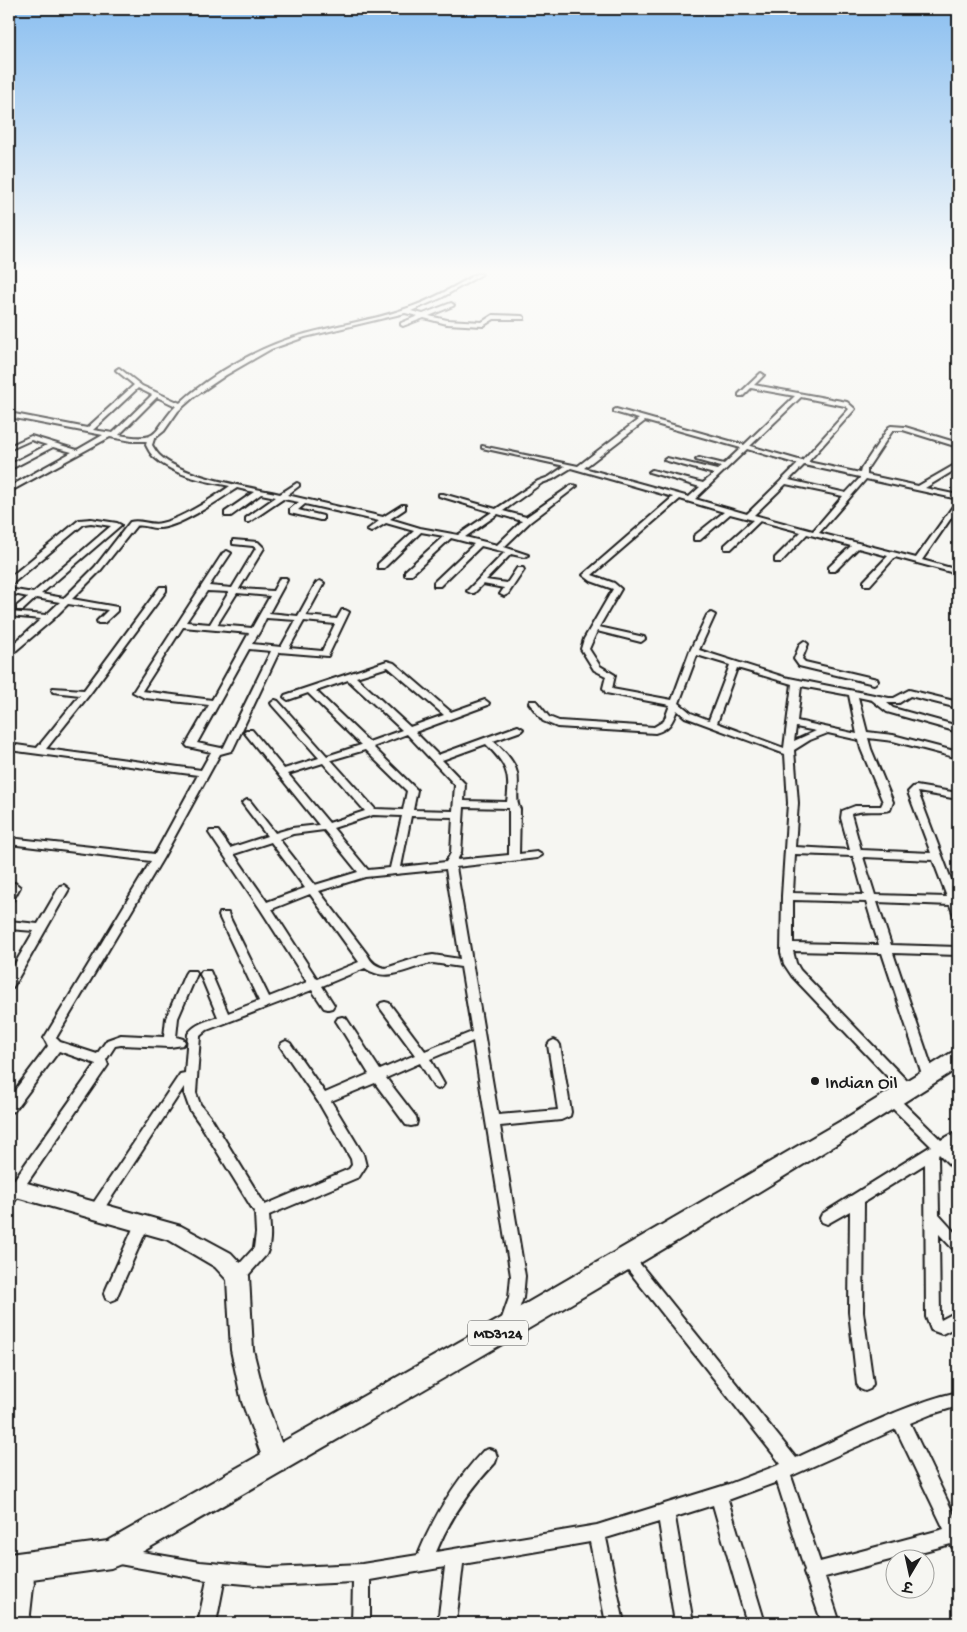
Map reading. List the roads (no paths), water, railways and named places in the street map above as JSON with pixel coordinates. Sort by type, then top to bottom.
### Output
[{"type":"main road","name":"MD3124","points":[[15,1576],[111,1554],[505,1330],[900,1095],[958,1058]]},
{"type":"main road","points":[[10,1192],[95,1211],[174,1232],[223,1260],[238,1276],[242,1350],[254,1402],[276,1461]]},
{"type":"main road","points":[[15,1576],[16,1623]]},
{"type":"street","points":[[9,415],[111,436],[136,439],[151,438],[197,393],[264,350]]},
{"type":"street","points":[[118,370],[137,386],[182,406]]},
{"type":"street","points":[[741,395],[761,375]]},
{"type":"street","points":[[88,431],[137,386]]},
{"type":"street","points":[[749,516],[803,463],[852,408],[847,404],[750,386]]},
{"type":"street","points":[[9,490],[76,452],[111,436],[156,394]]},
{"type":"street","points":[[690,500],[800,395]]},
{"type":"street","points":[[616,411],[803,463],[958,498]]},
{"type":"street","points":[[579,468],[644,419]]},
{"type":"street","points":[[778,560],[810,533],[863,478],[864,469],[891,428],[903,428],[958,445]]},
{"type":"street","points":[[9,448],[32,438],[76,452]]},
{"type":"street","points":[[151,438],[150,450],[175,468],[235,486],[385,520],[419,530],[450,535],[524,555]]},
{"type":"street","points":[[9,468],[53,444]]},
{"type":"street","points":[[484,447],[579,468],[758,519],[958,572]]},
{"type":"street","points":[[667,460],[719,473]]},
{"type":"street","points":[[699,460],[726,466]]},
{"type":"street","points":[[918,490],[958,465]]},
{"type":"street","points":[[459,538],[540,482],[551,478],[570,466]]},
{"type":"street","points":[[652,472],[704,486]]},
{"type":"street","points":[[784,481],[848,495]]},
{"type":"street","points":[[9,652],[66,601],[111,554],[133,524],[142,522],[156,526],[165,524],[210,503],[235,486]]},
{"type":"street","points":[[249,520],[297,486]]},
{"type":"street","points":[[499,548],[527,520],[574,486]]},
{"type":"street","points":[[228,514],[260,491]]},
{"type":"street","points":[[441,495],[527,520]]},
{"type":"street","points":[[678,497],[641,531],[588,573],[587,575],[590,578],[617,587],[594,628],[585,649],[597,668],[611,675],[607,688],[609,691],[674,703],[688,715],[790,751]]},
{"type":"street","points":[[303,502],[294,511],[320,518]]},
{"type":"street","points":[[918,561],[958,503]]},
{"type":"street","points":[[371,530],[402,507]]},
{"type":"street","points":[[312,525],[333,508]]},
{"type":"street","points":[[697,538],[729,511]]},
{"type":"street","points":[[728,547],[758,519]]},
{"type":"street","points":[[9,582],[82,522],[90,521],[118,525],[20,608]]},
{"type":"street","points":[[382,566],[419,530]]},
{"type":"street","points":[[408,573],[450,535]]},
{"type":"street","points":[[212,627],[260,548],[255,544],[236,542]]},
{"type":"street","points":[[437,584],[479,543]]},
{"type":"street","points":[[832,569],[856,545]]},
{"type":"street","points":[[471,591],[510,551]]},
{"type":"street","points":[[216,702],[145,695],[137,692],[227,553]]},
{"type":"street","points":[[867,583],[893,555]]},
{"type":"street","points":[[481,581],[506,590],[520,570]]},
{"type":"street","points":[[283,580],[191,745],[217,750],[228,749],[280,650],[302,618],[320,583]]},
{"type":"street","points":[[204,588],[275,594]]},
{"type":"street","points":[[40,751],[86,694],[163,589]]},
{"type":"street","points":[[9,591],[114,609],[101,621]]},
{"type":"street","points":[[246,646],[325,654],[345,612]]},
{"type":"street","points":[[9,614],[49,618]]},
{"type":"street","points":[[264,615],[340,622]]},
{"type":"street","points":[[533,703],[546,719],[556,724],[656,730],[663,727],[668,722],[694,651],[711,615]]},
{"type":"street","points":[[181,624],[256,631]]},
{"type":"street","points":[[594,628],[641,639]]},
{"type":"street","points":[[804,644],[798,662],[874,681]]},
{"type":"street","points":[[694,651],[797,682],[853,694],[896,701],[909,693],[958,705]]},
{"type":"street","points":[[712,724],[734,664]]},
{"type":"street","points":[[288,697],[391,665],[449,715]]},
{"type":"street","points":[[827,688],[831,671]]},
{"type":"street","points":[[350,677],[409,731],[460,784],[456,853],[450,864],[518,1276],[516,1298],[505,1330]]},
{"type":"street","points":[[797,682],[790,751],[793,804],[787,896],[787,947],[790,964],[900,1095],[936,1149],[958,1164]]},
{"type":"street","points":[[56,690],[86,694]]},
{"type":"street","points":[[310,690],[412,790],[395,870]]},
{"type":"street","points":[[853,694],[862,736],[871,764],[888,802],[886,808],[880,810],[856,808],[846,813],[846,818],[886,950],[929,1077]]},
{"type":"street","points":[[875,698],[890,710],[958,729]]},
{"type":"street","points":[[275,703],[372,812]]},
{"type":"street","points":[[282,773],[367,746],[485,703]]},
{"type":"street","points":[[792,722],[829,731],[893,738],[958,755]]},
{"type":"street","points":[[436,759],[518,729]]},
{"type":"street","points":[[790,751],[800,740],[813,734],[829,731]]},
{"type":"street","points":[[249,732],[365,874]]},
{"type":"street","points":[[487,740],[508,760],[513,770],[515,783],[512,805],[515,809],[514,858]]},
{"type":"street","points":[[9,747],[204,773]]},
{"type":"street","points":[[100,1060],[56,1045],[51,1042],[50,1038],[158,858],[217,750]]},
{"type":"street","points":[[787,896],[870,899],[956,906],[913,792],[916,789],[923,789],[958,796]]},
{"type":"street","points":[[247,802],[363,957],[365,963],[378,972],[386,972],[420,961],[433,959],[466,964]]},
{"type":"street","points":[[227,853],[274,836],[301,829],[326,827],[372,812],[512,805]]},
{"type":"street","points":[[214,833],[265,907],[328,1005]]},
{"type":"street","points":[[9,841],[158,858]]},
{"type":"street","points":[[790,850],[937,857]]},
{"type":"street","points":[[265,907],[311,890],[365,874],[537,855]]},
{"type":"street","points":[[9,897],[15,887]]},
{"type":"street","points":[[9,984],[64,888]]},
{"type":"street","points":[[224,916],[266,1002]]},
{"type":"street","points":[[9,925],[41,928]]},
{"type":"street","points":[[787,947],[958,951]]},
{"type":"street","points":[[238,1276],[261,1251],[263,1233],[262,1212],[207,1123],[194,1106],[190,1093],[194,1034],[203,1027],[224,1018],[365,963]]},
{"type":"street","points":[[10,1192],[92,1082],[102,1065],[100,1060],[110,1044],[121,1040],[175,1042],[172,1018],[191,974]]},
{"type":"street","points":[[206,974],[224,1018]]},
{"type":"street","points":[[386,1006],[423,1057],[438,1084]]},
{"type":"street","points":[[342,1021],[410,1122]]},
{"type":"street","points":[[323,1099],[478,1034]]},
{"type":"street","points":[[9,1107],[56,1045]]},
{"type":"street","points":[[492,1120],[561,1115],[565,1112],[554,1045]]},
{"type":"street","points":[[262,1212],[354,1173],[359,1166],[358,1158],[323,1099],[286,1046]]},
{"type":"street","points":[[95,1211],[184,1076]]},
{"type":"street","points":[[828,1218],[958,1136]]},
{"type":"street","points":[[936,1149],[932,1217],[933,1317],[936,1324],[942,1326],[958,1318]]},
{"type":"street","points":[[857,1199],[856,1312],[865,1384]]},
{"type":"street","points":[[932,1217],[958,1245]]},
{"type":"street","points":[[111,1294],[142,1224]]},
{"type":"street","points":[[627,1258],[788,1470],[813,1572],[831,1623]]},
{"type":"street","points":[[111,1554],[217,1572],[268,1577],[362,1573],[597,1533],[719,1496],[788,1470],[932,1406],[958,1399]]},
{"type":"street","points":[[813,1572],[957,1537],[900,1419]]},
{"type":"street","points":[[424,1562],[436,1531],[450,1503],[468,1478],[489,1457]]},
{"type":"street","points":[[719,1496],[756,1623]]},
{"type":"street","points":[[666,1513],[684,1623]]},
{"type":"street","points":[[597,1533],[614,1623]]},
{"type":"street","points":[[447,1623],[455,1557]]},
{"type":"street","points":[[206,1623],[217,1572]]},
{"type":"street","points":[[361,1623],[362,1573]]},
{"type":"place","name":"Indian Oil","points":[[815,1081]]}]
